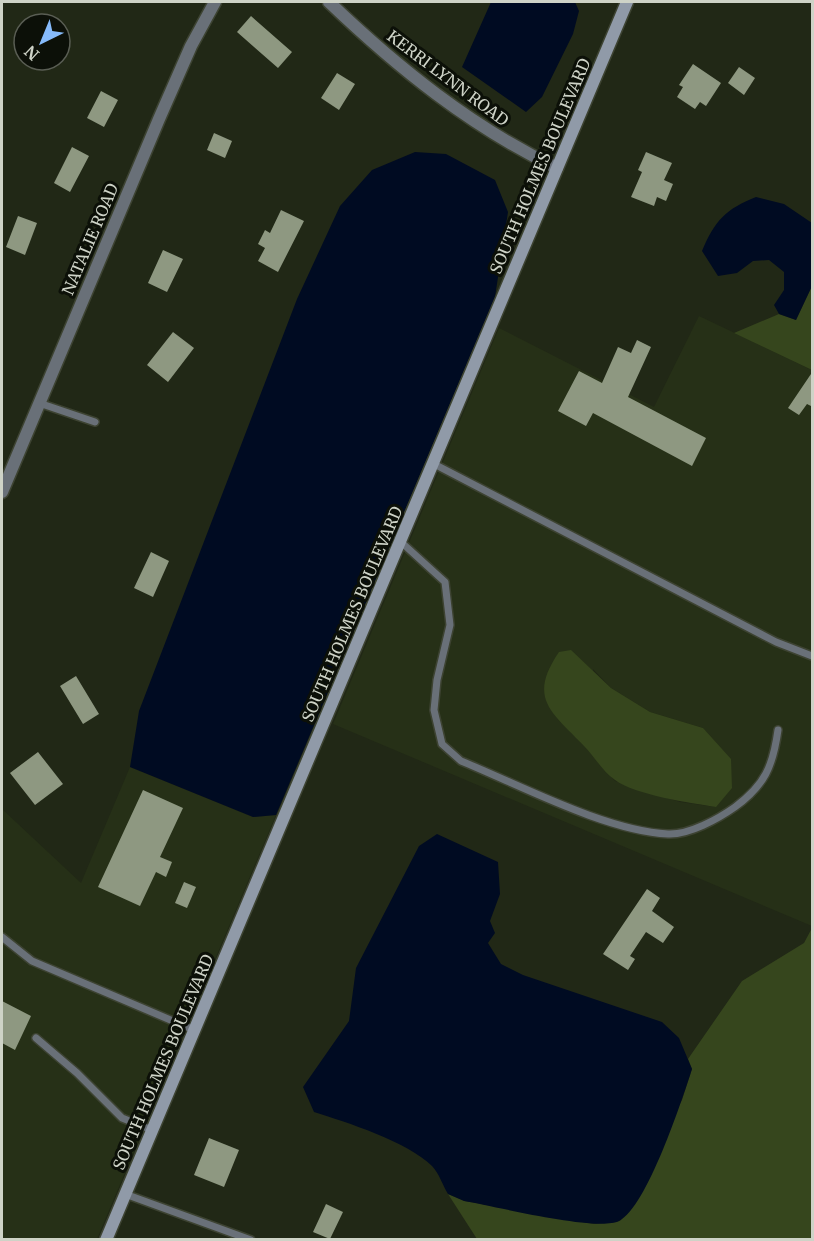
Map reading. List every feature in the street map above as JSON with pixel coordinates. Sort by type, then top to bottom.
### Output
[{"type":"main road","name":"SOUTH HOLMES BOULEVARD","points":[[105,1239],[434,464],[627,2]]},
{"type":"street","name":"NATALIE ROAD","points":[[2,492],[182,67],[215,2]]},
{"type":"street","name":"KERRI LYNN ROAD","points":[[329,2],[375,45],[455,108],[516,149],[557,168]]},
{"type":"lane","points":[[39,403],[95,422]]},
{"type":"lane","points":[[434,464],[776,642],[813,656]]},
{"type":"lane","points":[[401,542],[445,582],[450,625],[437,680],[434,710],[442,744],[461,761],[615,825],[670,835],[714,822],[743,801],[761,782],[774,761],[778,730]]},
{"type":"lane","points":[[2,937],[32,961],[194,1030]]},
{"type":"lane","points":[[36,1038],[77,1072],[122,1118],[152,1130]]},
{"type":"lane","points":[[125,1194],[251,1239]]},
{"type":"shaded area","points":[[812,286],[812,370],[734,333],[779,314],[796,320]]},
{"type":"shaded area","points":[[699,316],[812,370],[812,926],[333,724],[499,328],[654,407]],"holes":[[[593,669],[611,688],[650,712],[703,728],[716,807],[680,802],[615,781],[591,752]]]},
{"type":"shaded area","points":[[571,650],[611,688],[650,712],[703,728],[731,759],[732,788],[716,807],[664,798],[636,790],[606,773],[547,704],[544,693],[550,668],[559,652]]},
{"type":"shaded area","points":[[130,767],[253,817],[276,815],[97,1239],[2,1239],[2,809],[81,883]]},
{"type":"shaded area","points":[[812,928],[812,1239],[477,1239],[448,1194],[465,1201],[594,1224],[620,1221],[682,1100],[692,1069],[688,1059],[742,981],[804,943]]},
{"type":"water","points":[[491,2],[575,2],[579,11],[573,34],[542,97],[526,112],[462,67]]},
{"type":"water","points":[[415,152],[446,154],[495,180],[508,212],[495,297],[276,815],[253,817],[130,767],[139,711],[297,299],[340,206],[372,170]]},
{"type":"water","points":[[756,197],[784,204],[812,223],[812,286],[796,320],[779,314],[774,305],[784,290],[784,272],[769,260],[753,261],[737,273],[718,276],[702,251],[717,223],[729,211]]},
{"type":"water","points":[[437,834],[498,862],[500,894],[490,921],[495,933],[488,943],[501,964],[523,975],[662,1022],[679,1038],[692,1069],[652,1175],[630,1212],[619,1221],[607,1224],[568,1221],[464,1201],[448,1194],[432,1166],[408,1149],[343,1121],[314,1112],[303,1087],[349,1021],[356,968],[419,846]]},
{"type":"building","points":[[251,16],[292,52],[278,68],[237,32]]},
{"type":"building","points":[[693,64],[721,83],[706,106],[700,102],[695,109],[677,97],[683,87],[679,85]]},
{"type":"building","points":[[739,67],[755,78],[744,95],[728,83]]},
{"type":"building","points":[[337,73],[355,84],[339,110],[321,98]]},
{"type":"building","points":[[101,91],[118,100],[104,127],[87,118]]},
{"type":"building","points":[[214,133],[232,141],[225,158],[207,150]]},
{"type":"building","points":[[72,147],[89,156],[70,192],[54,183]]},
{"type":"building","points":[[646,152],[672,163],[664,180],[673,184],[666,201],[657,197],[654,206],[631,197],[642,172],[638,170]]},
{"type":"building","points":[[281,210],[304,221],[278,272],[258,261],[265,248],[258,244],[265,230],[270,233]]},
{"type":"building","points":[[18,216],[37,223],[25,255],[6,247]]},
{"type":"building","points":[[163,250],[183,259],[167,292],[148,283]]},
{"type":"building","points":[[173,332],[194,348],[168,382],[147,365]]},
{"type":"building","points":[[637,340],[651,347],[628,397],[706,438],[692,466],[593,413],[586,426],[558,411],[579,371],[602,383],[618,347],[631,353]]},
{"type":"building","points":[[813,371],[813,407],[807,404],[799,415],[788,408]]},
{"type":"building","points":[[151,552],[169,561],[153,597],[134,588]]},
{"type":"building","points":[[76,676],[99,714],[83,724],[60,686]]},
{"type":"building","points":[[38,752],[63,784],[35,805],[10,773]]},
{"type":"building","points":[[143,790],[183,808],[160,857],[172,862],[166,877],[156,872],[140,906],[98,887]]},
{"type":"building","points":[[184,882],[196,887],[187,908],[175,903]]},
{"type":"building","points":[[647,889],[660,898],[652,911],[674,927],[663,943],[646,932],[630,956],[635,959],[628,970],[603,954]]},
{"type":"building","points":[[2,1001],[31,1016],[15,1050],[2,1043]]},
{"type":"building","points":[[209,1138],[239,1150],[224,1187],[194,1175]]},
{"type":"building","points":[[326,1204],[343,1212],[330,1239],[313,1232]]}]
